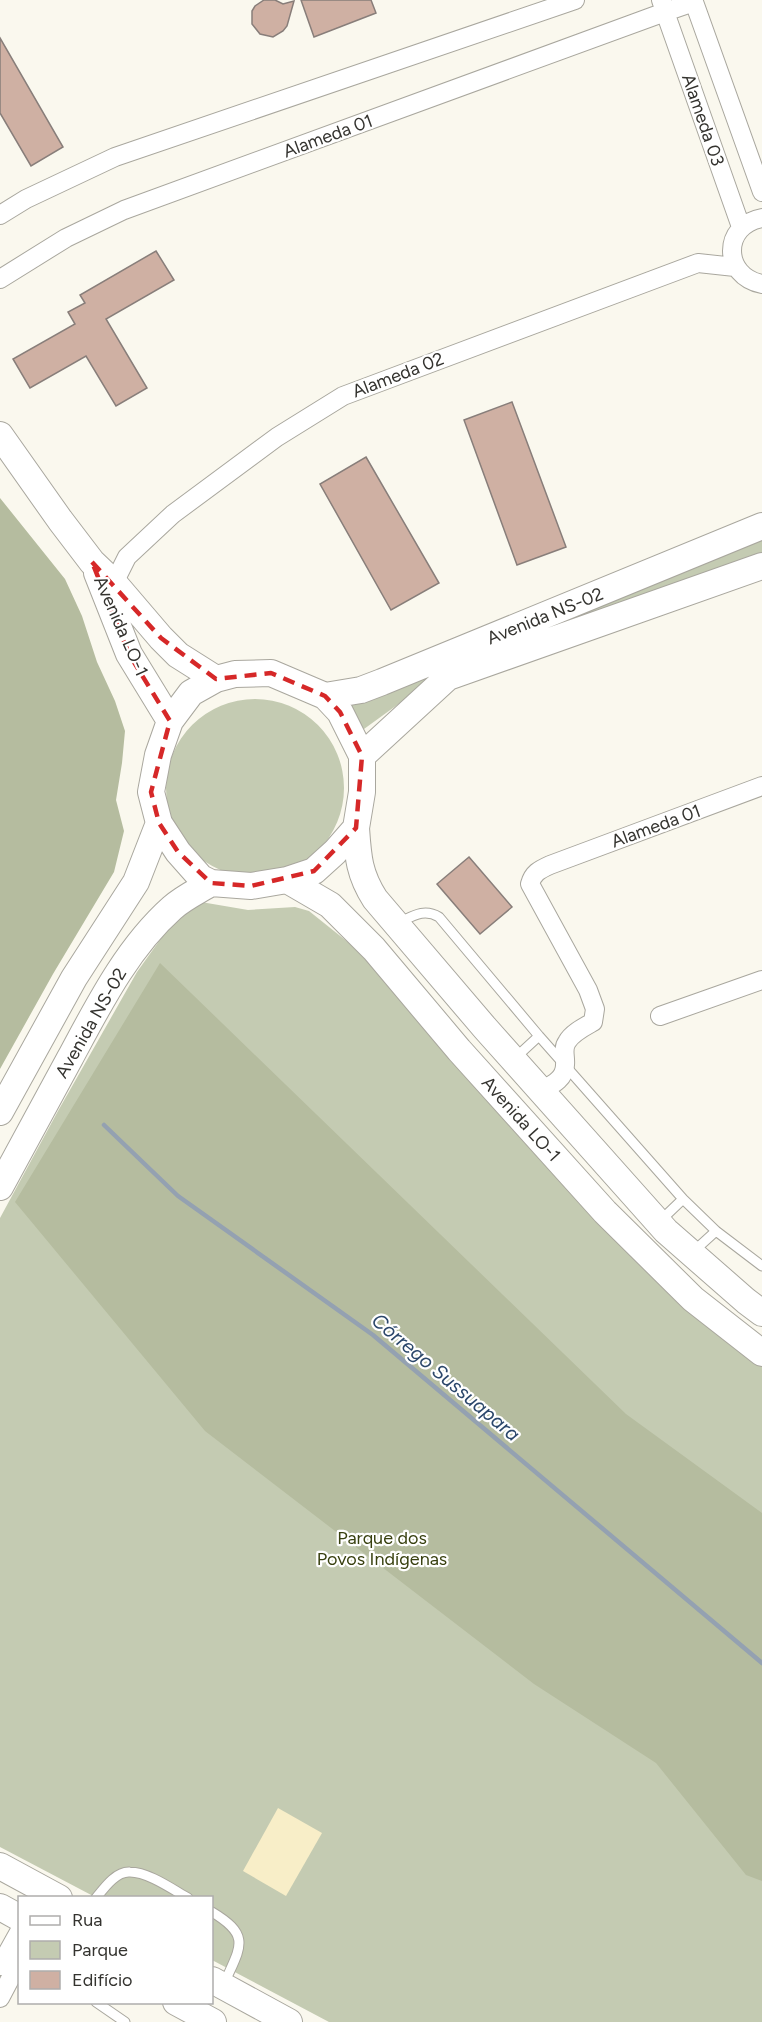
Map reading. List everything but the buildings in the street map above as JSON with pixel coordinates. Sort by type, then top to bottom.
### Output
[{"type":"street","points":[[0,215],[26,199],[115,157],[575,0]]},
{"type":"street","name":"Alameda 01","points":[[0,279],[66,238],[124,210],[663,6],[694,1]]},
{"type":"street","name":"Alameda 03","points":[[694,1],[762,192]]},
{"type":"street","name":"Alameda 03","points":[[663,6],[737,235],[731,255],[735,267]]},
{"type":"street","points":[[698,263],[737,235],[750,221],[762,218]]},
{"type":"street","name":"Alameda 02","points":[[114,583],[126,557],[173,514],[277,437],[343,396],[698,263],[735,267]]},
{"type":"street","points":[[735,267],[747,279],[762,284]]},
{"type":"street","name":"Avenida LO-1","points":[[0,435],[92,562],[114,583],[178,655],[216,679]]},
{"type":"street","name":"Avenida NS-02","points":[[325,696],[361,690],[382,682],[762,526]]},
{"type":"street","name":"Avenida LO-1","points":[[92,562],[129,654],[170,721]]},
{"type":"street","name":"Avenida NS-02","points":[[362,756],[448,677],[762,566]]},
{"type":"street","points":[[271,673],[325,696],[340,712],[362,756],[362,792],[357,828],[314,871],[287,880],[251,886],[211,884],[201,878],[178,852],[159,823],[151,792],[158,755],[170,721],[191,693],[216,679],[235,674],[271,673]]},
{"type":"street","name":"Alameda 01","points":[[566,1066],[564,1053],[566,1043],[574,1034],[593,1022],[595,1009],[588,990],[530,884],[532,878],[537,871],[550,865],[762,786]]},
{"type":"street","name":"Avenida NS-02","points":[[0,1112],[83,962],[136,882],[159,823]]},
{"type":"street","name":"Avenida LO-1","points":[[357,828],[358,860],[364,881],[375,899],[658,1222],[762,1313]]},
{"type":"street","name":"Avenida LO-1","points":[[287,880],[330,904],[374,949],[459,1050],[605,1212],[693,1299],[762,1353]]},
{"type":"street","name":"Avenida NS-02","points":[[0,1187],[105,996],[142,940],[176,904],[211,884]]},
{"type":"street","points":[[660,1016],[762,980]]},
{"type":"street","points":[[541,1091],[558,1081],[566,1066]]},
{"type":"street","points":[[0,1866],[55,1896]]},
{"type":"street","points":[[0,1907],[18,1917]]},
{"type":"street","points":[[0,1966],[18,1934]]},
{"type":"street","points":[[0,1998],[18,1964]]},
{"type":"street","points":[[217,1983],[289,2022]]},
{"type":"street","points":[[180,2004],[213,2022]]},
{"type":"lane","points":[[396,924],[421,912],[432,913],[439,917],[539,1036],[683,1199],[716,1230],[762,1266]]},
{"type":"lane","points":[[513,1059],[539,1036]]},
{"type":"lane","points":[[658,1222],[683,1199]]},
{"type":"lane","points":[[691,1253],[716,1230]]},
{"type":"lane","points":[[98,1896],[114,1878],[129,1872],[155,1880],[184,1896]]},
{"type":"lane","points":[[213,1913],[236,1929],[239,1941],[236,1960],[217,1983]]},
{"type":"lane","points":[[99,2004],[125,2022]]},
{"type":"highlighted area","points":[[92,562],[161,638],[216,679],[271,673],[325,696],[340,712],[362,756],[356,828],[314,871],[251,886],[211,883],[178,852],[159,823],[151,792],[170,721],[129,654]]},
{"type":"green space","points":[[0,498],[65,579],[82,616],[97,662],[115,701],[125,731],[116,800],[124,831],[114,872],[0,1069]]},
{"type":"green space","points":[[762,535],[762,556],[444,671],[364,729],[344,699]]},
{"type":"green space","points":[[255,699],[272,700],[289,705],[318,725],[338,754],[343,771],[343,805],[338,822],[318,851],[289,871],[272,876],[255,877],[238,876],[221,871],[192,851],[172,822],[167,805],[166,788],[167,771],[172,754],[192,725],[221,705],[238,700]]},
{"type":"green space","name":"Parque dos Povos Indígenas","points":[[201,902],[248,910],[295,907],[309,911],[364,955],[762,1364],[762,2022],[329,2022],[213,1961],[213,1896],[93,1896],[0,1847],[0,1218],[137,972],[172,923]]},
{"type":"green space","points":[[160,963],[626,1414],[762,1513],[762,1881],[746,1875],[656,1763],[534,1684],[205,1431],[15,1202]]},
{"type":"sand","points":[[278,1808],[322,1833],[286,1896],[243,1871]]},
{"type":"waterway","name":"Córrego Sussuapara","points":[[104,1125],[178,1196],[373,1335],[762,1663]]}]
